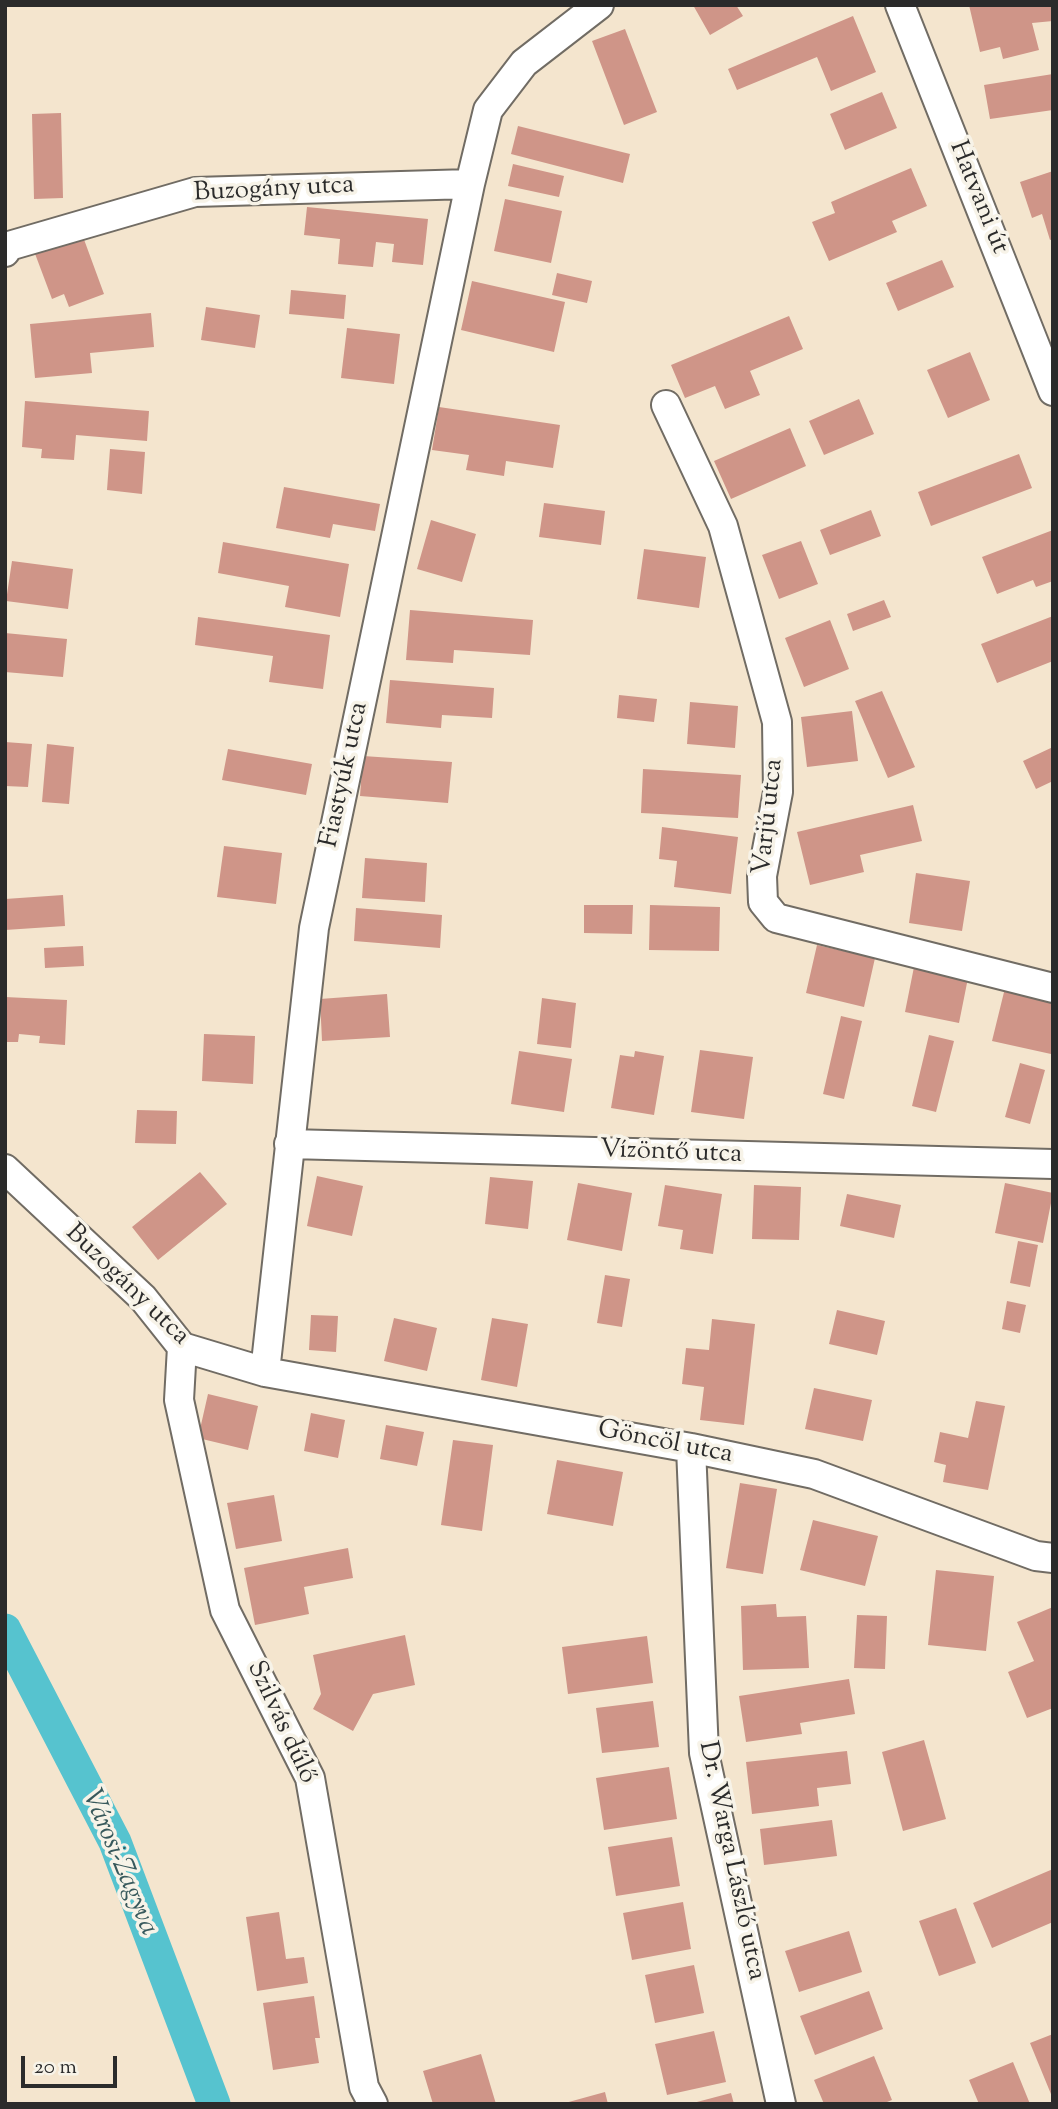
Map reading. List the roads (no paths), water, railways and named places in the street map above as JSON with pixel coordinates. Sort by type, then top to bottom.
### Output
[{"type":"street","name":"Fiastyúk utca","points":[[265,1372],[314,928],[470,184],[488,110],[524,63],[599,5]]},
{"type":"street","name":"Hatvani út","points":[[900,5],[1053,391]]},
{"type":"street","name":"Buzogány utca","points":[[5,252],[9,246],[195,192],[470,184]]},
{"type":"street","name":"Varjú utca","points":[[666,405],[723,526],[777,722],[778,792],[762,876],[763,902],[776,918],[1053,988]]},
{"type":"street","name":"Vízöntő utca","points":[[289,1143],[1053,1164]]},
{"type":"street","name":"Buzogány utca","points":[[5,1169],[143,1298],[182,1347],[265,1372]]},
{"type":"street","name":"Szilvás dűlő","points":[[182,1347],[179,1400],[225,1610],[310,1777],[364,2087],[373,2104]]},
{"type":"street","name":"Göncöl utca","points":[[265,1372],[691,1448],[814,1474],[1036,1556],[1053,1559]]},
{"type":"street","name":"Dr. Warga László utca","points":[[691,1448],[704,1753],[781,2104]]},
{"type":"waterway","name":"Városi-Zagyva","points":[[5,1630],[115,1842],[214,2104]]}]
